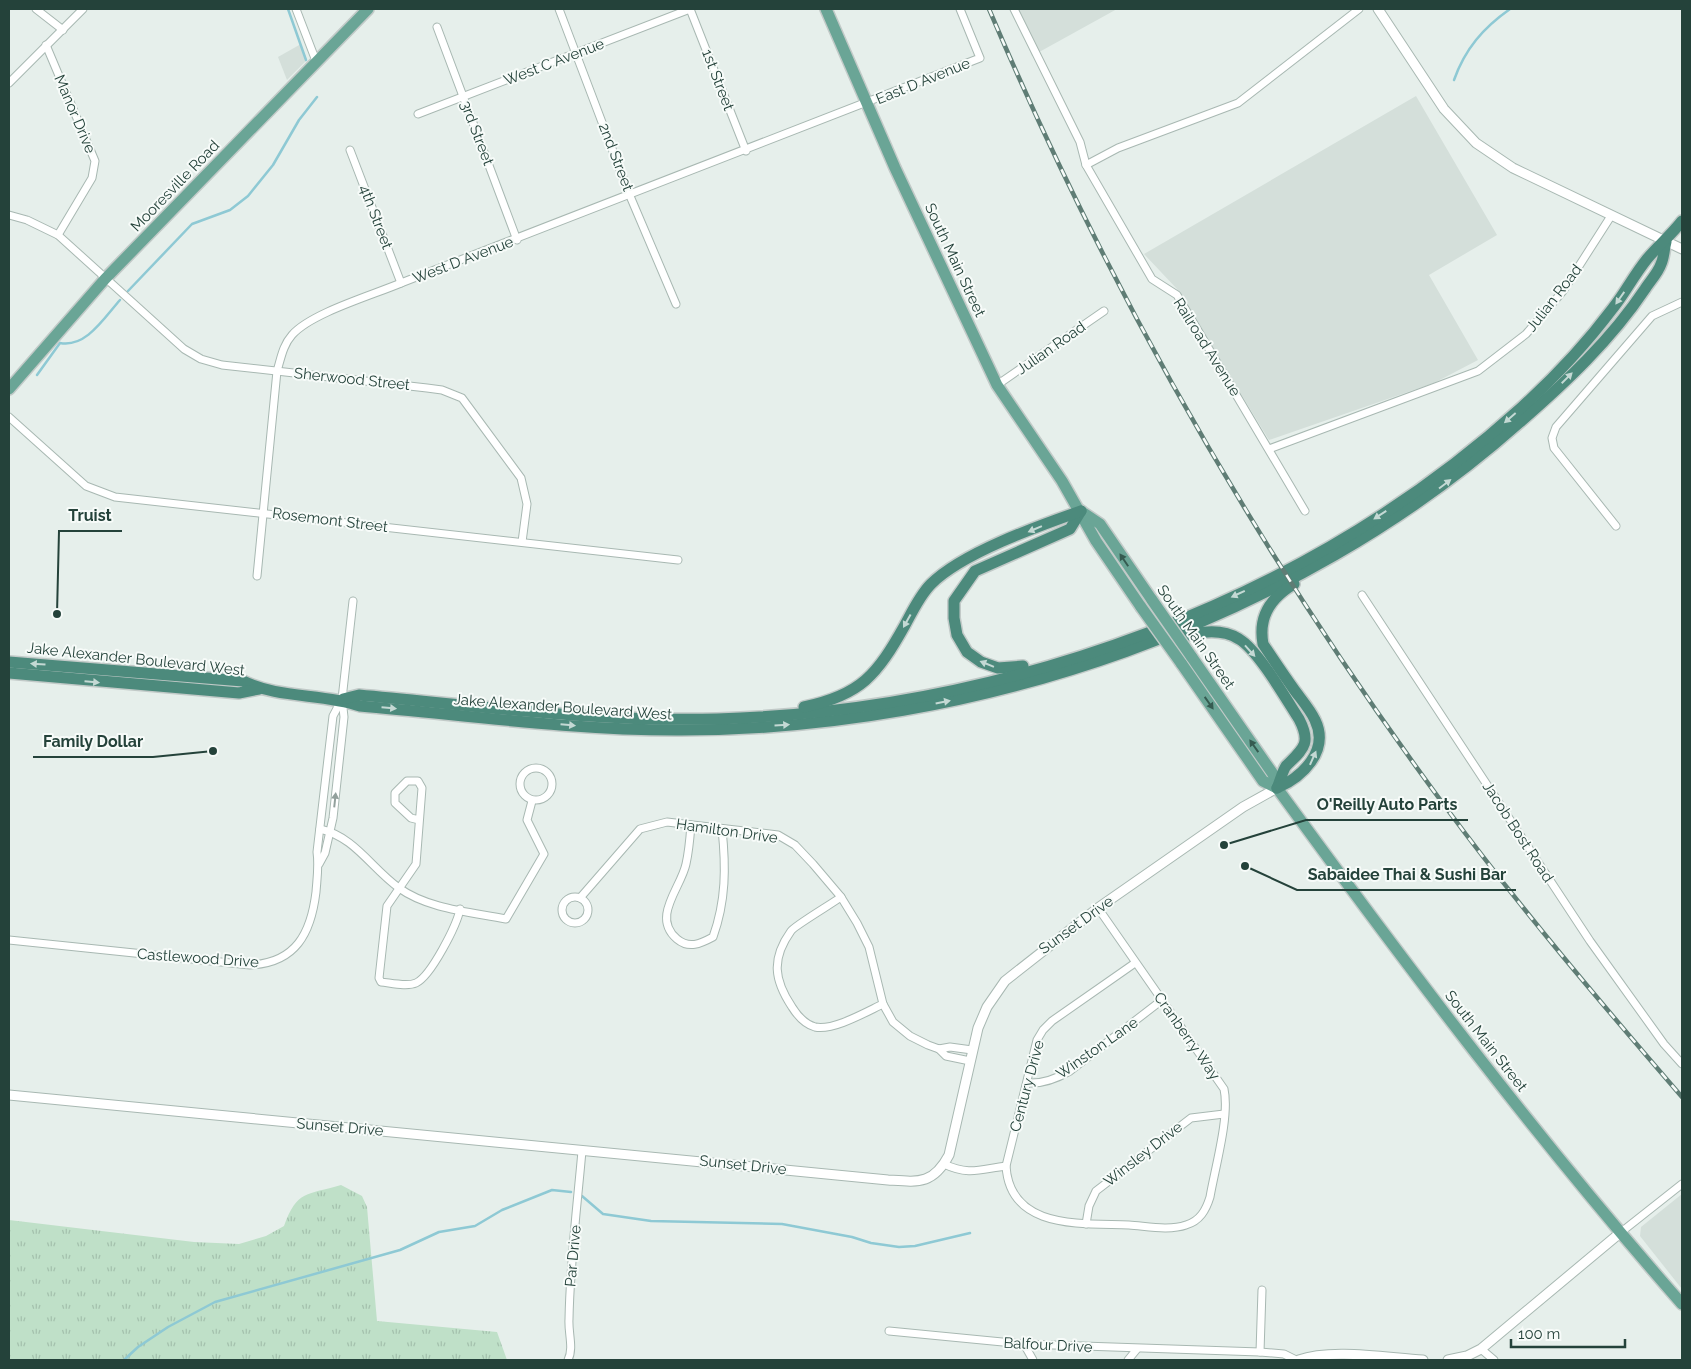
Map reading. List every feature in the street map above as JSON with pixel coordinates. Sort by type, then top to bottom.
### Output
[{"type":"highway","points":[[1105,653],[1181,620],[1289,568],[1378,517],[1441,475],[1524,406],[1556,374],[1614,307],[1648,258],[1666,242],[1682,221]]},
{"type":"highway","points":[[1277,788],[1292,782],[1310,765],[1315,756],[1318,738],[1315,720],[1263,644],[1260,631],[1264,614],[1272,601],[1282,592],[1344,555],[1480,458],[1536,408],[1607,338],[1638,300],[1661,264],[1666,242]]},
{"type":"highway","points":[[1080,511],[1070,529],[975,571],[954,601],[957,635],[967,652],[981,662],[998,668],[1016,668],[1105,653],[1136,652],[1187,634],[1204,632],[1222,633],[1239,639],[1253,652],[1303,727],[1305,741],[1301,754],[1285,768],[1277,788]]},
{"type":"highway","points":[[566,715],[601,712],[675,714],[783,709],[823,703],[843,696],[874,674],[889,654],[930,585],[946,571],[965,558],[1080,511]]},
{"type":"highway","points":[[566,715],[658,720],[718,719],[837,710],[950,690],[1105,653],[1230,609],[1342,551],[1390,521]]},
{"type":"highway","name":"Jake Alexander Boulevard West","points":[[9,672],[239,693],[259,689],[342,700],[360,706],[608,728],[677,730],[733,729],[875,716],[985,694],[1105,653]]},
{"type":"highway","name":"Jake Alexander Boulevard West","points":[[9,662],[243,681],[259,689]]},
{"type":"highway","name":"Jake Alexander Boulevard West","points":[[342,700],[360,695],[566,715]]},
{"type":"main road","name":"Mooresville Road","points":[[9,390],[105,279],[368,9]]},
{"type":"main road","name":"South Main Street","points":[[826,9],[866,104],[998,385],[1080,511],[1096,541],[1141,607],[1263,781],[1277,788]]},
{"type":"main road","name":"South Main Street","points":[[1080,511],[1100,524],[1273,774],[1277,788],[1461,1036],[1620,1234],[1682,1304]]},
{"type":"street","points":[[36,9],[63,30]]},
{"type":"street","points":[[9,83],[83,9]]},
{"type":"street","points":[[296,9],[316,61]]},
{"type":"street","name":"2nd Street","points":[[559,9],[630,196],[676,304]]},
{"type":"street","name":"West C Avenue","points":[[418,114],[690,9]]},
{"type":"street","name":"1st Street","points":[[690,9],[746,151]]},
{"type":"street","name":"East D Avenue","points":[[866,104],[980,58],[960,9]]},
{"type":"street","name":"Railroad Avenue","points":[[1014,9],[1080,142],[1086,165],[1152,279],[1177,295],[1306,511]]},
{"type":"street","points":[[1086,165],[1118,148],[1238,103],[1359,9]]},
{"type":"street","points":[[1378,9],[1444,109],[1476,143],[1513,168],[1682,250]]},
{"type":"street","name":"3rd Street","points":[[437,27],[517,240]]},
{"type":"street","name":"Manor Drive","points":[[46,45],[95,161],[92,178],[58,235]]},
{"type":"street","name":"West D Avenue","points":[[257,576],[277,371],[283,350],[299,327],[313,319],[401,283],[517,240],[866,104]]},
{"type":"street","name":"4th Street","points":[[350,150],[401,283]]},
{"type":"street","name":"Sherwood Street","points":[[9,215],[27,220],[58,235],[184,349],[201,359],[222,365],[434,389],[462,398],[521,478],[526,491],[527,504],[522,542]]},
{"type":"street","name":"Julian Road","points":[[1269,449],[1478,371],[1526,334],[1562,291],[1611,216]]},
{"type":"street","points":[[1616,526],[1554,448],[1552,438],[1556,427],[1652,316],[1682,302]]},
{"type":"street","name":"Julian Road","points":[[998,385],[1104,311]]},
{"type":"street","name":"Rosemont Street","points":[[9,417],[69,473],[86,486],[100,493],[115,497],[678,560]]},
{"type":"street","name":"Jacob Bost Road","points":[[1362,595],[1590,941],[1664,1044],[1682,1064]]},
{"type":"street","name":"Castlewood Drive","points":[[318,864],[325,853],[333,818],[344,717],[342,700],[353,600]]},
{"type":"street","name":"Castlewood Drive","points":[[9,940],[239,964],[269,962],[295,947],[308,929],[313,917],[318,864],[317,852],[332,716],[342,700]]},
{"type":"street","points":[[539,768],[550,775],[552,788],[545,798],[532,801],[522,793],[519,781],[526,770],[539,768]]},
{"type":"street","points":[[419,820],[411,818],[396,803],[395,793],[407,781],[418,781],[422,788],[416,864],[387,906],[379,978],[381,982],[411,985],[423,978],[451,936],[460,909]]},
{"type":"street","name":"Sunset Drive","points":[[9,1095],[582,1151],[608,1151],[912,1182],[930,1178],[944,1164],[954,1140],[972,1050],[982,1017],[995,993],[1005,981],[1016,969],[1098,908],[1243,807],[1277,788]]},
{"type":"street","points":[[320,829],[329,831],[352,843],[400,888],[427,901],[506,919],[544,854],[527,820],[532,801]]},
{"type":"street","name":"Hamilton Drive","points":[[580,898],[640,829],[667,822],[778,835],[795,845],[841,897],[858,923],[868,947],[883,1004],[893,1022],[919,1041],[939,1049],[946,1056],[970,1061]]},
{"type":"street","points":[[692,825],[686,866],[669,901],[667,919],[670,933],[683,944],[697,945],[713,937],[719,920],[725,884],[722,829]]},
{"type":"street","points":[[841,897],[792,929],[780,950],[776,976],[782,993],[799,1018],[815,1027],[840,1023],[883,1004]]},
{"type":"street","name":"Cranberry Way","points":[[1006,1166],[1008,1184],[1016,1197],[1027,1209],[1044,1218],[1086,1224],[1173,1227],[1188,1225],[1199,1218],[1208,1206],[1224,1114],[1226,1099],[1224,1089],[1135,964],[1098,908]]},
{"type":"street","name":"Century Drive","points":[[1006,1166],[1038,1040],[1043,1030],[1052,1021],[1135,964]]},
{"type":"street","name":"Winston Lane","points":[[1028,1083],[1036,1084],[1057,1079],[1070,1071],[1162,1000]]},
{"type":"street","name":"Hamilton Drive","points":[[939,1049],[950,1047],[972,1050]]},
{"type":"street","name":"Winsley Drive","points":[[1086,1224],[1089,1206],[1096,1191],[1190,1118],[1224,1114]]},
{"type":"street","name":"Par Drive","points":[[568,1360],[572,1350],[569,1325],[569,1293],[582,1151]]},
{"type":"street","points":[[944,1164],[960,1171],[969,1172],[1006,1166]]},
{"type":"street","points":[[1448,1360],[1467,1356],[1481,1349],[1682,1184]]},
{"type":"street","points":[[1260,1352],[1262,1290]]},
{"type":"street","name":"Balfour Drive","points":[[889,1332],[1024,1344],[1260,1352],[1284,1354],[1297,1360]]},
{"type":"street","points":[[1024,1344],[1033,1360]]},
{"type":"street","points":[[1128,1360],[1136,1349]]},
{"type":"street","points":[[1481,1349],[1494,1360]]},
{"type":"street","points":[[1297,1360],[1333,1355],[1423,1360]]},
{"type":"shaded area","points":[[1013,9],[1117,9],[1032,56]]},
{"type":"shaded area","points":[[301,44],[307,60],[287,80],[278,57]]},
{"type":"shaded area","points":[[1416,96],[1497,235],[1429,275],[1478,360],[1434,383],[1269,440],[1177,289],[1144,254]]},
{"type":"shaded area","points":[[1682,1194],[1682,1289],[1640,1236],[1641,1227]]},
{"type":"green space","points":[[341,1185],[362,1196],[367,1207],[377,1321],[497,1332],[507,1360],[9,1360],[9,1220],[194,1242],[239,1244],[266,1236],[284,1226],[294,1206],[305,1196]]},
{"type":"waterway","points":[[288,9],[306,60]]},
{"type":"waterway","points":[[1454,80],[1464,58],[1476,40],[1491,24],[1510,9]]},
{"type":"waterway","points":[[128,291],[192,224],[230,210],[248,196],[273,165],[299,120],[317,97]]},
{"type":"waterway","points":[[37,375],[60,343],[78,341],[86,336],[101,323],[120,300]]},
{"type":"waterway","points":[[124,1360],[138,1347],[168,1327],[215,1302],[400,1250],[439,1232],[475,1226],[502,1210],[552,1190],[571,1192]]},
{"type":"waterway","points":[[582,1196],[603,1214],[651,1221],[782,1224],[899,1247],[915,1246],[970,1233]]},
{"type":"railway","points":[[989,9],[1085,219],[1138,321],[1194,422],[1253,522],[1315,620],[1380,715],[1475,846],[1562,955],[1682,1097]]},
{"type":"place","name":"Truist","points":[[57,614]]},
{"type":"place","name":"Family Dollar","points":[[213,751]]},
{"type":"place","name":"O'Reilly Auto Parts","points":[[1224,845]]},
{"type":"place","name":"Sabaidee Thai & Sushi Bar","points":[[1245,866]]}]
